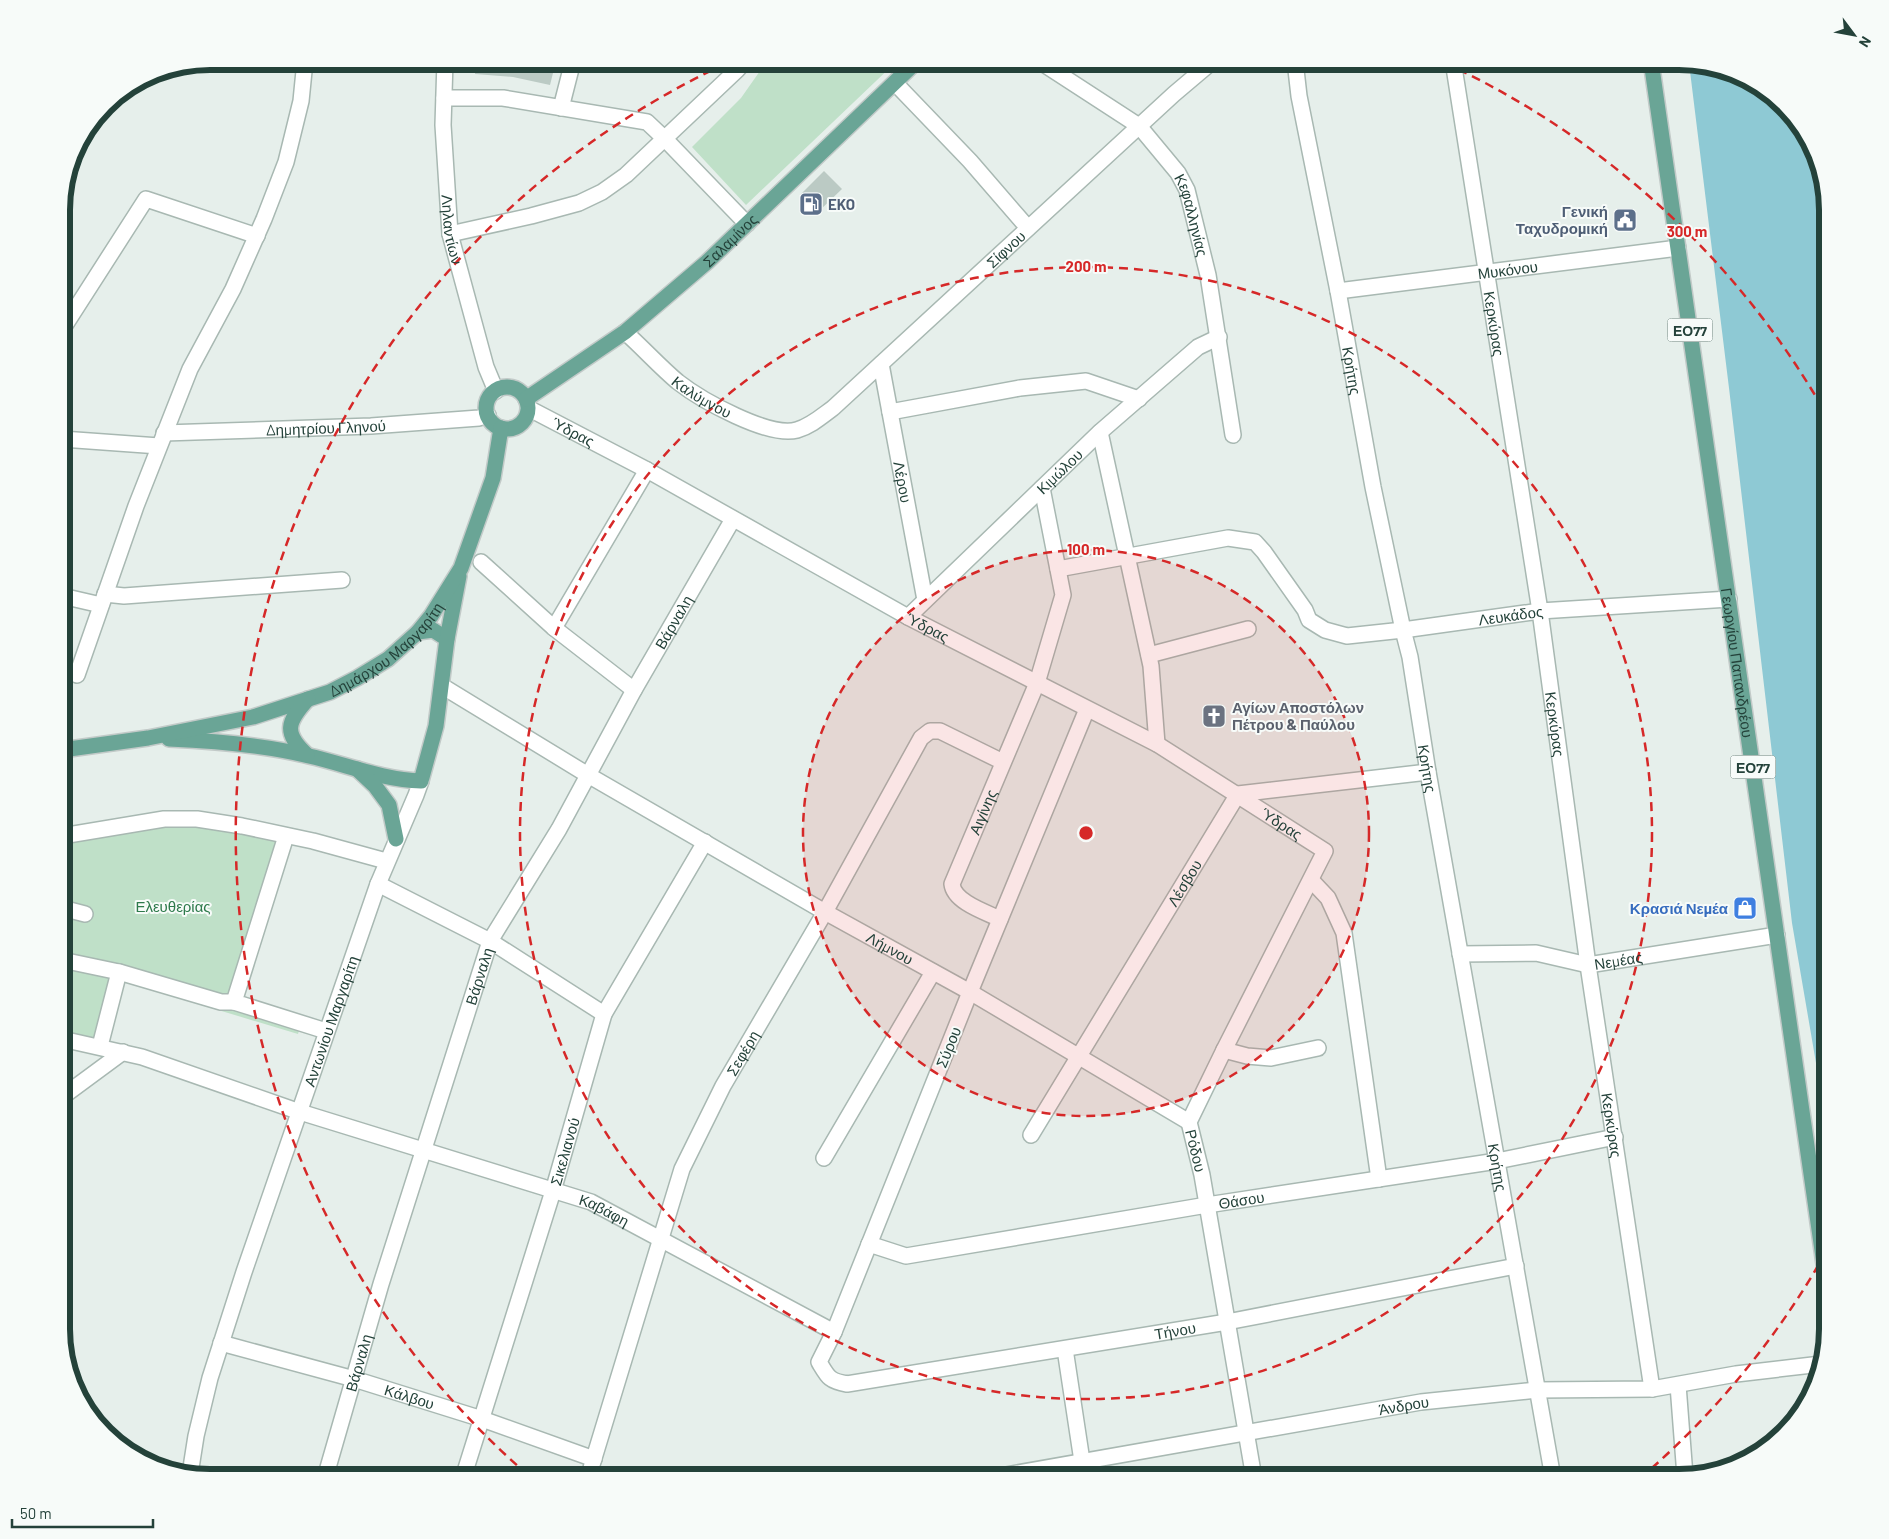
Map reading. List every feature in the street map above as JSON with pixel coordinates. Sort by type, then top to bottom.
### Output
[{"type":"main road","name":"Σαλαμίνος","points":[[527,403],[625,332],[706,262],[908,70]]},
{"type":"main road","name":"Γεωργίου Παπανδρέου","points":[[1652,70],[1819,1229]]},
{"type":"main road","points":[[509,387],[516,389],[527,403],[525,420],[508,429],[502,428],[491,421],[488,415],[488,402],[496,391],[509,387]]},
{"type":"main road","name":"Δημάρχου Μαργαρίτη","points":[[148,738],[253,717],[330,692],[388,659],[418,632],[460,568],[493,478],[502,428]]},
{"type":"main road","name":"Αντωνίου Μαργαρίτη","points":[[421,781],[436,726],[460,568]]},
{"type":"main road","points":[[418,632],[432,630],[448,640]]},
{"type":"main road","points":[[307,755],[296,745],[289,731],[293,716],[308,699]]},
{"type":"main road","points":[[70,749],[148,738],[222,742],[307,755],[396,778],[421,781]]},
{"type":"main road","points":[[356,768],[375,786],[389,805],[396,839]]},
{"type":"street","points":[[77,676],[136,506],[190,369],[234,289],[286,162],[301,101],[304,70]]},
{"type":"street","name":"Ληλαντίων","points":[[445,70],[443,134],[450,234],[486,367],[496,391]]},
{"type":"street","points":[[561,108],[571,70]]},
{"type":"street","points":[[450,234],[531,216],[587,200],[622,179],[737,70]]},
{"type":"street","name":"Κεφαλληνίας","points":[[1053,70],[1139,126],[1178,173],[1187,190],[1208,275],[1233,435]]},
{"type":"street","name":"Σίφνου","points":[[797,430],[812,423],[834,408],[1202,70]]},
{"type":"street","name":"Κρήτης","points":[[1296,70],[1299,96],[1338,291],[1373,486],[1410,657],[1428,772],[1551,1469]]},
{"type":"street","name":"Κερκύρας","points":[[1454,70],[1540,611],[1588,965],[1652,1389]]},
{"type":"street","points":[[895,82],[970,161],[1028,228]]},
{"type":"street","points":[[444,98],[503,98],[647,122],[747,224]]},
{"type":"street","points":[[70,318],[146,199],[257,236]]},
{"type":"street","name":"Μυκόνου","points":[[1338,291],[1678,248]]},
{"type":"street","name":"Καλύμνου","points":[[625,332],[679,382],[719,408],[758,425],[779,431],[797,430]]},
{"type":"street","name":"Κιμώλου","points":[[908,617],[1100,432],[1198,347],[1219,337]]},
{"type":"street","name":"Λέρου","points":[[881,364],[925,600]]},
{"type":"street","points":[[890,412],[1020,388],[1086,381],[1139,399]]},
{"type":"street","name":"Ύδρας","points":[[527,403],[908,617],[1157,744],[1325,851]]},
{"type":"street","name":"Δημητρίου Γληνού","points":[[70,439],[162,439],[371,426],[479,418],[488,415]]},
{"type":"street","points":[[1100,432],[1151,666],[1157,744]]},
{"type":"street","points":[[554,628],[648,470]]},
{"type":"street","name":"Αιγίνης","points":[[1000,919],[961,899],[954,893],[952,884],[1037,683],[1064,594],[1042,488]]},
{"type":"street","name":"Βάρναλη","points":[[328,1469],[381,1284],[490,941],[559,829],[634,690],[733,519]]},
{"type":"street","name":"Λευκάδος","points":[[1058,570],[1228,538],[1255,542],[1305,610],[1310,620],[1325,630],[1347,636],[1540,611],[1729,599]]},
{"type":"street","points":[[481,562],[554,628],[634,690]]},
{"type":"street","points":[[70,597],[103,600],[124,596],[342,580]]},
{"type":"street","points":[[1149,656],[1248,629]]},
{"type":"street","name":"Λήμνου","points":[[442,686],[588,775],[825,912],[970,992],[1189,1122]]},
{"type":"street","name":"Σύρου","points":[[834,1382],[819,1362],[834,1332],[970,992],[1087,709]]},
{"type":"street","name":"Σεφέρη","points":[[591,1469],[682,1169],[750,1037],[825,912],[926,733],[935,730],[942,732],[1003,762]]},
{"type":"street","points":[[1238,794],[1428,772]]},
{"type":"street","name":"Αντωνίου Μαργαρίτη","points":[[191,1467],[196,1436],[210,1378],[326,1031],[386,862],[421,781]]},
{"type":"street","name":"Λέσβου","points":[[1031,1134],[1238,794]]},
{"type":"street","points":[[70,835],[172,818],[206,820],[314,841],[386,862]]},
{"type":"street","points":[[234,1002],[286,836]]},
{"type":"street","name":"Σικελιανού","points":[[466,1469],[553,1192],[604,1014],[705,842]]},
{"type":"street","name":"Ρόδου","points":[[1252,1469],[1202,1175],[1189,1122],[1325,851]]},
{"type":"street","points":[[1311,880],[1328,898],[1344,933],[1379,1179]]},
{"type":"street","points":[[378,884],[490,941],[604,1014]]},
{"type":"street","points":[[70,910],[85,914]]},
{"type":"street","name":"Νεμέας","points":[[1460,954],[1536,953],[1588,965],[1777,935]]},
{"type":"street","points":[[70,962],[184,985],[221,1002],[234,1002],[326,1031]]},
{"type":"street","points":[[100,1046],[119,972]]},
{"type":"street","points":[[824,1158],[933,972]]},
{"type":"street","name":"Καβάφη","points":[[70,1040],[123,1052],[189,1072],[300,1112],[553,1192],[591,1202],[834,1332]]},
{"type":"street","points":[[1224,1050],[1247,1056],[1271,1058],[1318,1048]]},
{"type":"street","points":[[70,1092],[123,1052]]},
{"type":"street","name":"Θάσου","points":[[869,1244],[906,1256],[1207,1205],[1497,1161],[1615,1137]]},
{"type":"street","name":"Τήνου","points":[[834,1382],[847,1384],[1227,1322],[1516,1266]]},
{"type":"street","name":"Κάλβου","points":[[222,1343],[354,1379],[482,1419],[594,1459]]},
{"type":"street","points":[[1065,1348],[1082,1462]]},
{"type":"street","name":"Άνδρου","points":[[1041,1469],[1421,1402],[1537,1390],[1652,1389],[1787,1367],[1814,1365]]},
{"type":"street","points":[[1678,1385],[1684,1469]]},
{"type":"green space","points":[[761,70],[888,70],[746,205],[692,147],[741,98]]},
{"type":"green space","name":"Ελευθερίας","points":[[164,819],[286,836],[234,1002],[301,1024],[298,1034],[125,982],[108,1048],[70,1041],[70,835]]},
{"type":"water","points":[[1690,71],[1724,77],[1741,84],[1771,105],[1784,118],[1800,140],[1808,156],[1814,174],[1819,201],[1819,1080],[1792,923]]},
{"type":"building","points":[[475,70],[554,70],[550,85],[513,77],[475,74]]},
{"type":"building","points":[[824,171],[842,189],[818,212],[801,194]]},
{"type":"place","name":"EKO","points":[[811,204]]},
{"type":"place","name":"Γενική Ταχυδρομική","points":[[1625,220]]},
{"type":"place","name":"Αγίων Αποστόλων Πέτρου & Παύλου","points":[[1214,716]]},
{"type":"place","name":"Κρασιά Νεμέα","points":[[1745,908]]}]
